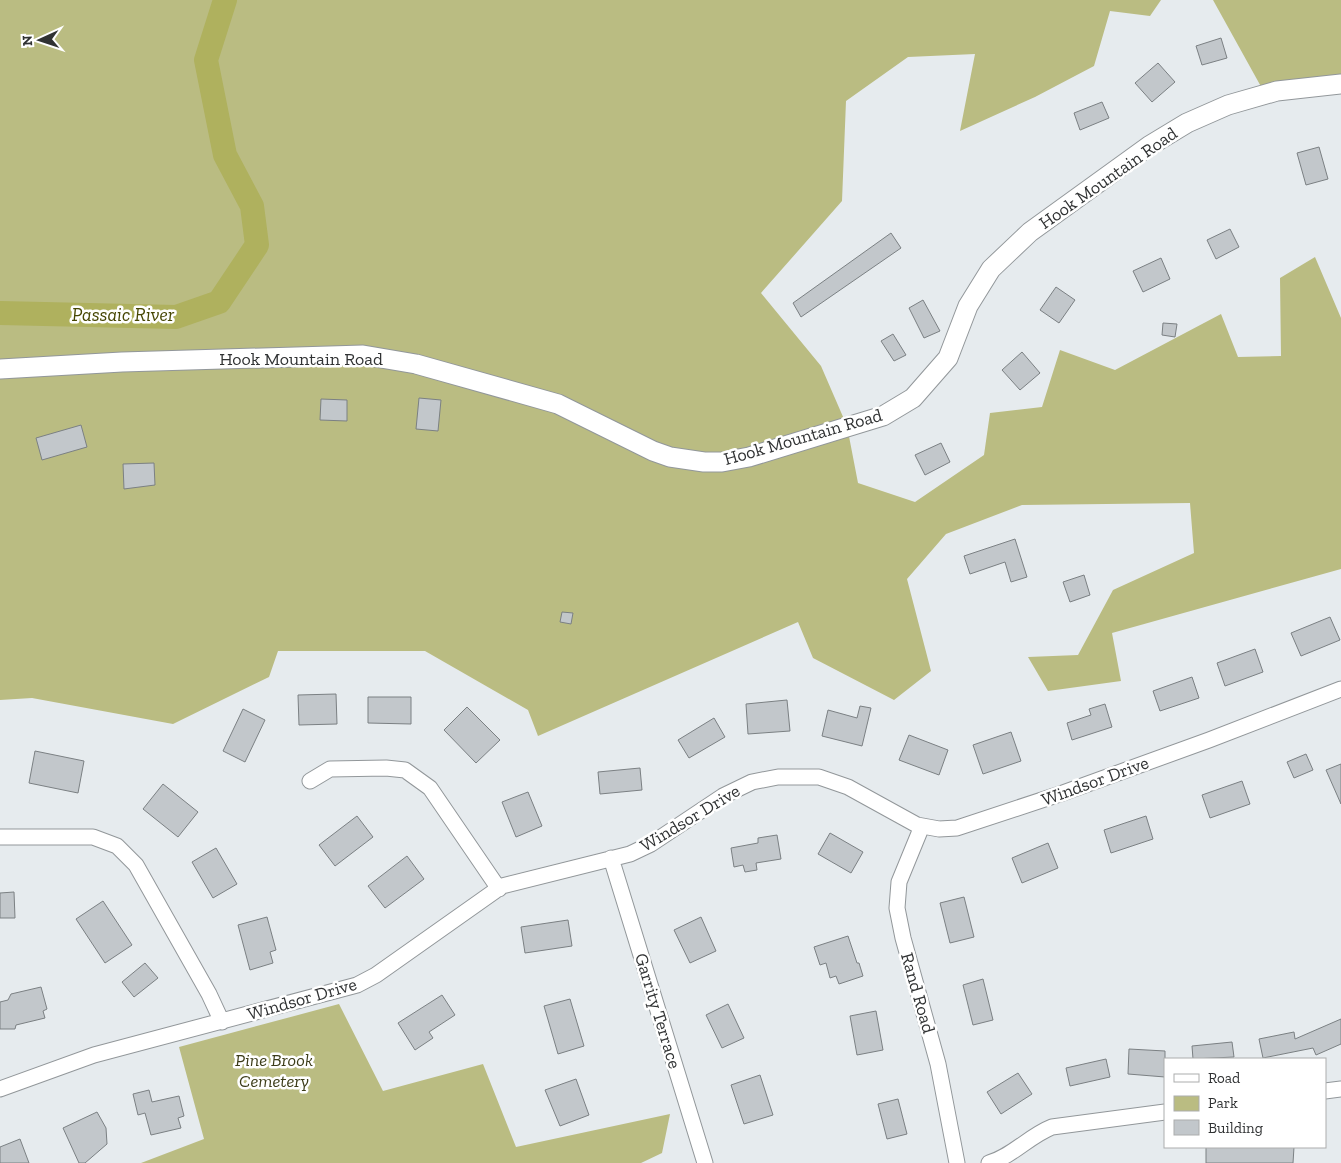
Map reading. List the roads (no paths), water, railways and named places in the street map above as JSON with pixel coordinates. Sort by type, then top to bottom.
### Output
[{"type":"street","name":"Hook Mountain Road","points":[[0,369],[118,362],[363,355],[416,364],[558,404],[653,451],[670,457],[704,462],[722,462],[749,457],[899,409],[913,398],[948,358],[968,306],[991,269],[1030,232],[1149,146],[1187,123],[1228,105],[1277,91],[1341,84]]},
{"type":"street","name":"Windsor Drive","points":[[0,1090],[94,1055],[357,985],[376,975],[499,888],[630,854],[652,844],[697,812],[739,787],[778,777],[812,777],[834,781],[903,819],[922,826],[940,829],[956,828],[1060,794],[1209,740],[1341,688]]},
{"type":"street","points":[[310,781],[330,769],[386,768],[405,770],[415,775],[430,788],[499,888]]},
{"type":"street","name":"Rand Road","points":[[922,826],[899,882],[897,908],[903,938],[938,1064],[957,1163]]},
{"type":"street","points":[[0,837],[92,837],[118,846],[136,865],[209,994],[222,1022]]},
{"type":"street","name":"Garrity Terrace","points":[[611,858],[705,1163]]},
{"type":"street","points":[[1326,1091],[1341,1089]]},
{"type":"street","points":[[989,1163],[1002,1159],[1040,1132],[1052,1127],[1164,1112]]},
{"type":"waterway","name":"Passaic River","points":[[0,313],[176,317],[219,302],[257,245],[252,206],[225,155],[206,60],[225,0]]},
{"type":"park label","name":"Pine Brook Cemetery","points":[[274,1070]]}]
